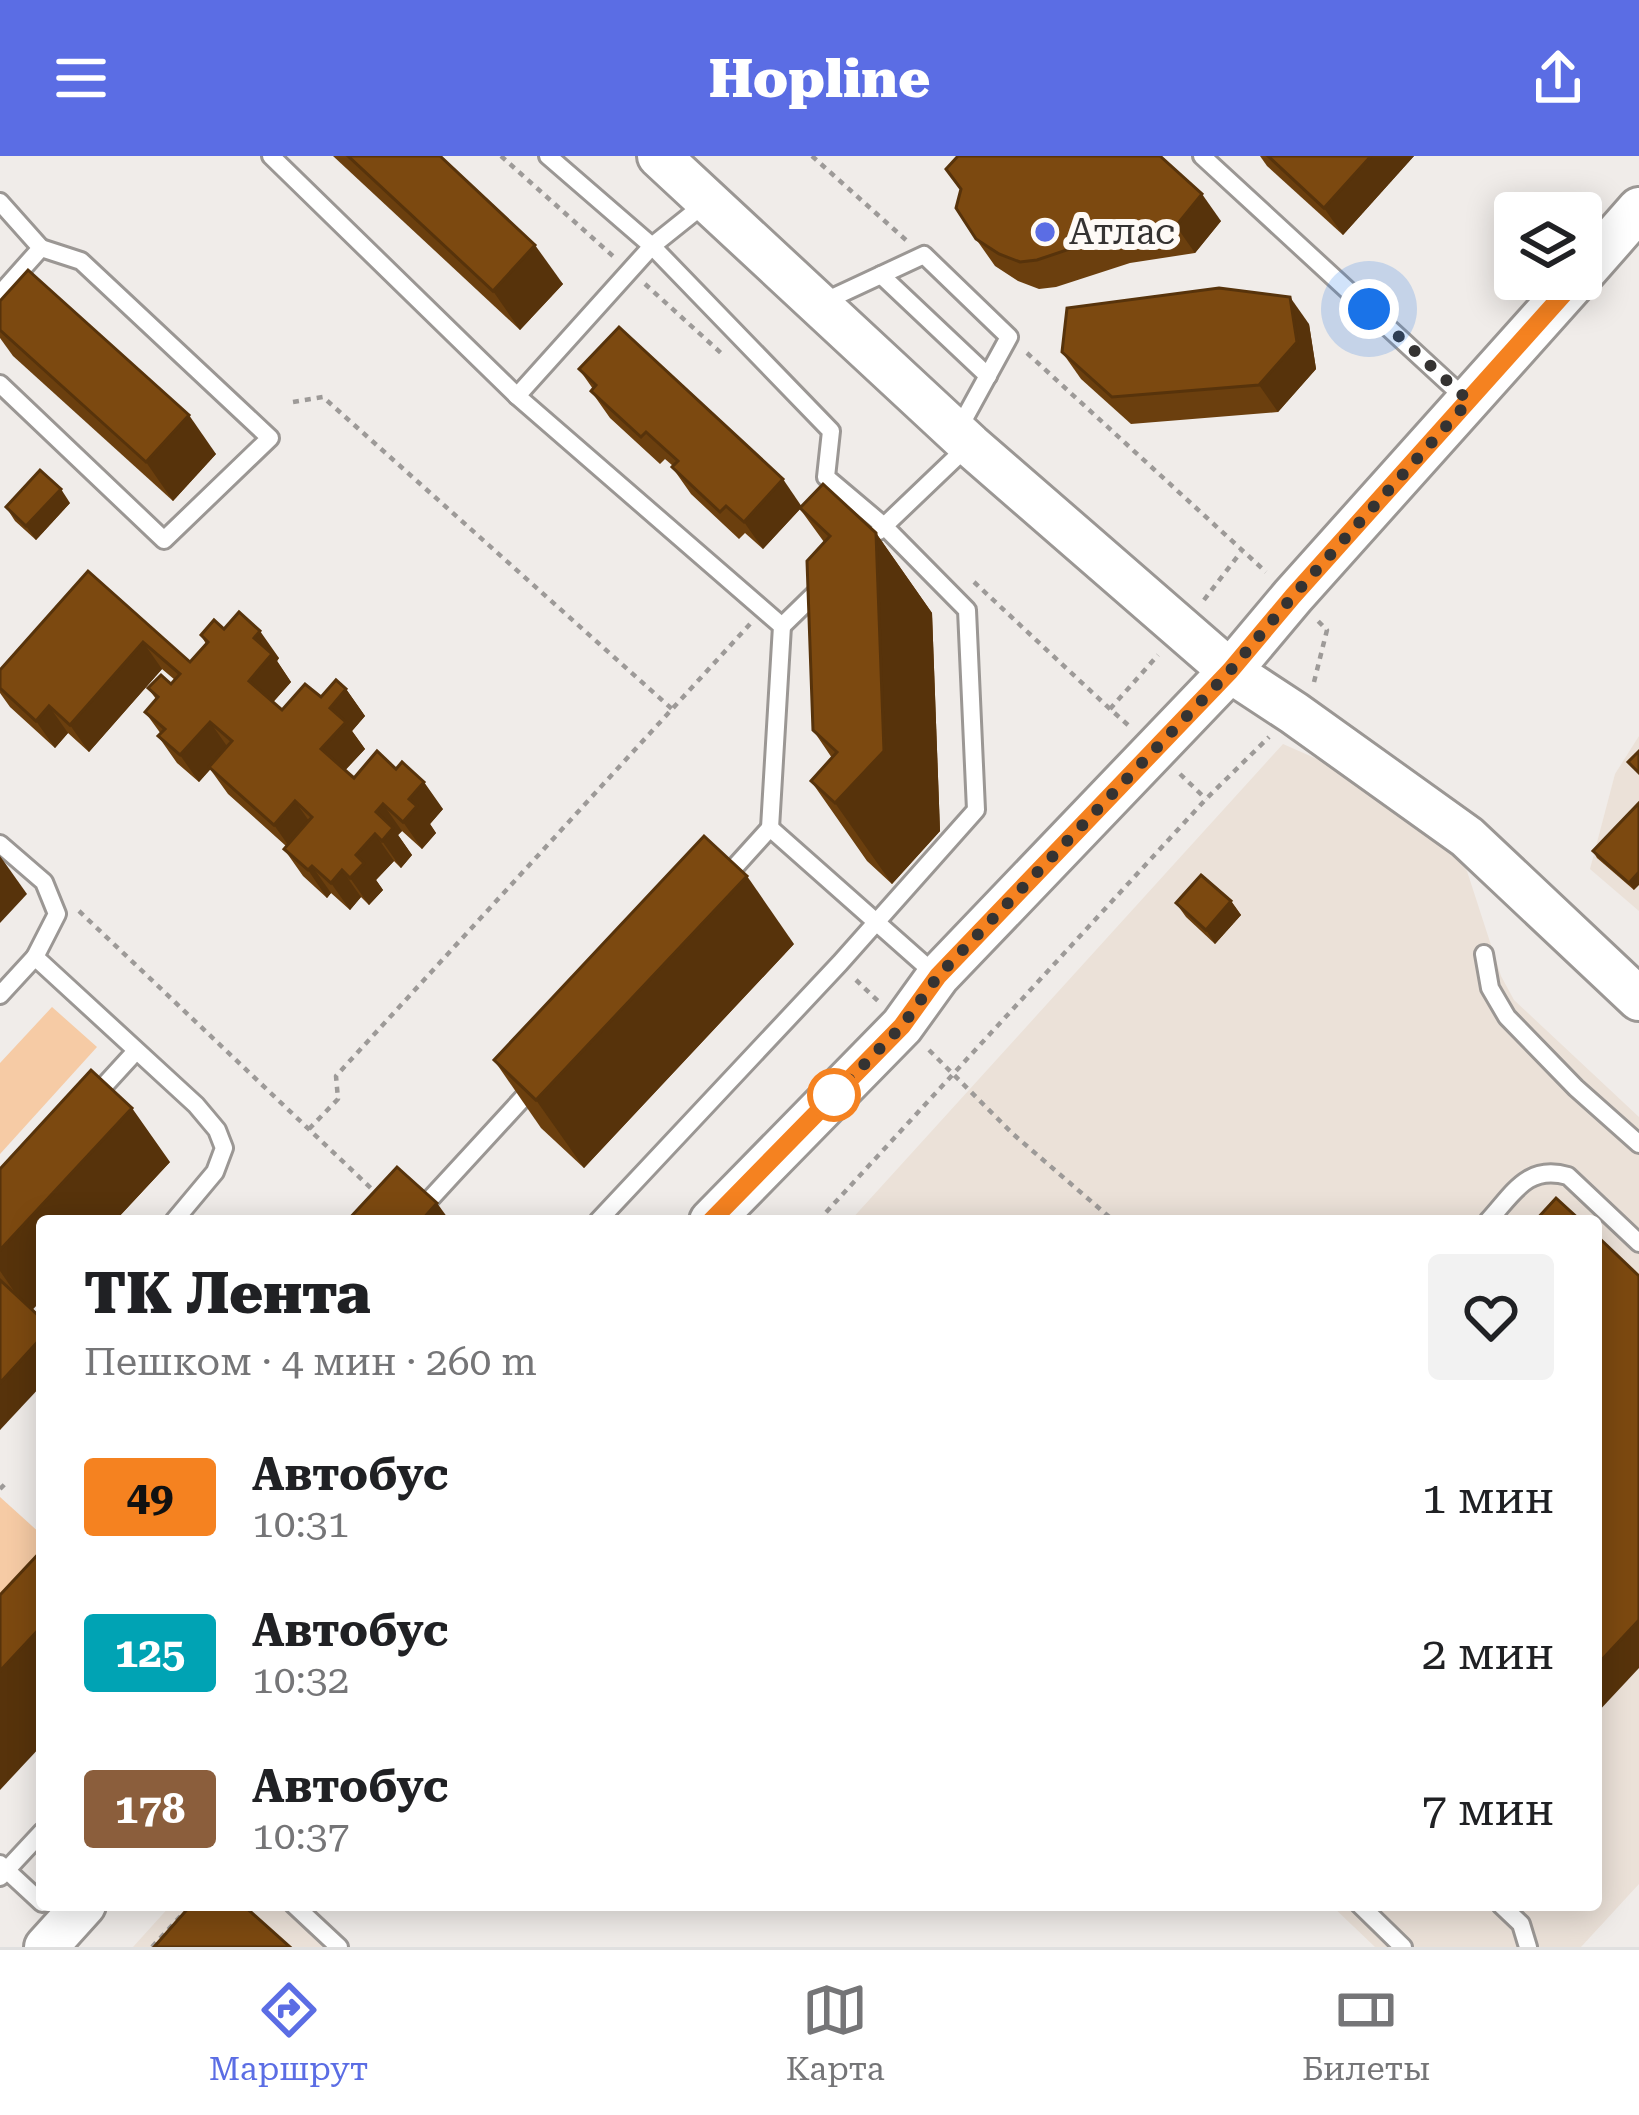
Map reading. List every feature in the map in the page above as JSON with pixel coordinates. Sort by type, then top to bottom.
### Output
[{"type":"street","points":[[659,156],[963,439],[1181,629],[1230,671],[1467,837],[1639,999]]},
{"type":"street","points":[[1602,251],[1639,209]]},
{"type":"street","points":[[717,1215],[902,1026],[938,976],[1230,671],[1559,300]]},
{"type":"lane","points":[[271,156],[517,396],[782,626]]},
{"type":"lane","points":[[548,156],[652,246],[831,431],[826,477],[884,526],[968,610],[976,810],[604,1215]]},
{"type":"lane","points":[[1202,156],[1469,401]]},
{"type":"lane","points":[[0,202],[41,248],[81,261],[270,438],[164,540],[0,384]]},
{"type":"lane","points":[[517,396],[652,246],[708,202]]},
{"type":"lane","points":[[0,294],[41,248]]},
{"type":"lane","points":[[818,304],[924,255],[1010,337],[988,376],[963,439],[867,543]]},
{"type":"lane","points":[[881,275],[988,376]]},
{"type":"lane","points":[[708,896],[770,827],[782,626],[833,576]]},
{"type":"lane","points":[[770,827],[938,976]]},
{"type":"lane","points":[[0,844],[44,882],[57,914],[35,957],[0,994]]},
{"type":"lane","points":[[1484,954],[1490,988],[1507,1018],[1639,1144]]},
{"type":"lane","points":[[35,957],[196,1105],[217,1130],[224,1148],[215,1172],[179,1215]]},
{"type":"lane","points":[[76,1118],[136,1051]]},
{"type":"lane","points":[[415,1215],[551,1067]]},
{"type":"lane","points":[[1494,1215],[1530,1177],[1554,1172],[1568,1176],[1639,1243]]},
{"type":"lane","points":[[36,1838],[2,1870],[36,1899]]},
{"type":"lane","points":[[300,1911],[339,1947]]},
{"type":"lane","points":[[1366,1911],[1403,1947]]},
{"type":"lane","points":[[1507,1911],[1521,1924],[1528,1947]]},
{"type":"path","points":[[812,156],[924,255]]},
{"type":"path","points":[[293,402],[323,397],[671,709]]},
{"type":"path","points":[[1207,799],[1110,709],[1243,550]]},
{"type":"path","points":[[309,1129],[338,1099],[336,1076],[763,610]]},
{"type":"path","points":[[57,914],[82,910],[388,1206]]},
{"type":"path","points":[[960,1084],[1107,1215]]},
{"type":"path","points":[[0,1489],[7,1482]]},
{"type":"path","points":[[152,1947],[185,1911]]},
{"type":"shaded area","points":[[1639,736],[1639,911],[1590,869],[1615,774]]},
{"type":"shaded area","points":[[1283,744],[1333,766],[1448,847],[1467,871],[1501,976],[1514,1000],[1639,1117],[1639,1884],[1581,1947],[1375,1947],[1337,1911],[1602,1911],[1602,1215],[855,1215]]},
{"type":"shaded area","points":[[52,1007],[97,1047],[0,1154],[0,1063]]},
{"type":"shaded area","points":[[0,1497],[36,1530],[36,1558],[0,1597]]},
{"type":"shaded area","points":[[166,1911],[286,1911],[327,1947],[133,1947]]},
{"type":"building","points":[[348,156],[440,156],[535,245],[493,291]]},
{"type":"building","points":[[958,156],[1160,156],[1202,194],[1176,226],[1111,235],[1020,262],[976,239],[956,208],[961,189],[946,169]]},
{"type":"building","points":[[1268,156],[1371,156],[1324,208]]},
{"type":"building","points":[[28,270],[189,415],[146,462],[0,330],[0,301]]},
{"type":"building","points":[[1219,288],[1290,297],[1297,342],[1259,385],[1112,397],[1062,352],[1067,308]]},
{"type":"building","points":[[619,327],[783,479],[744,522],[726,506],[720,512],[672,467],[678,461],[646,432],[641,437],[591,391],[596,385],[579,369]]},
{"type":"building","points":[[40,470],[61,489],[26,526],[6,507]]},
{"type":"building","points":[[823,484],[876,533],[884,751],[835,803],[811,781],[837,752],[813,730],[807,561],[830,536],[800,508]]},
{"type":"building","points":[[88,571],[190,662],[208,642],[201,635],[214,620],[224,629],[239,612],[260,631],[254,638],[272,654],[249,681],[282,710],[305,684],[321,697],[336,680],[346,689],[330,708],[346,722],[321,749],[354,778],[377,751],[396,769],[402,762],[424,782],[409,799],[417,806],[403,822],[383,804],[376,812],[393,828],[382,841],[375,834],[356,855],[364,863],[350,878],[342,870],[331,883],[312,866],[308,870],[284,849],[312,817],[295,801],[274,825],[209,767],[232,741],[210,722],[180,755],[158,736],[165,729],[145,712],[158,697],[148,688],[161,675],[171,684],[180,674],[143,642],[70,725],[49,706],[36,721],[0,688],[0,670]]},
{"type":"building","points":[[1639,751],[1639,773],[1628,762]]},
{"type":"building","points":[[1639,803],[1639,872],[1629,883],[1593,851]]},
{"type":"building","points":[[704,836],[747,876],[536,1100],[494,1060]]},
{"type":"building","points":[[1201,875],[1231,901],[1206,930],[1176,903]]},
{"type":"building","points":[[91,1070],[132,1108],[0,1250],[0,1169]]},
{"type":"building","points":[[397,1167],[437,1203],[426,1215],[353,1215]]},
{"type":"building","points":[[1556,1198],[1574,1215],[1540,1215]]},
{"type":"building","points":[[1602,1241],[1639,1276],[1639,1620],[1602,1660]]},
{"type":"building","points":[[0,1280],[36,1313],[36,1344],[0,1383]]},
{"type":"building","points":[[36,1556],[36,1632],[0,1671],[0,1595]]},
{"type":"building","points":[[186,1911],[250,1911],[290,1947],[154,1947]]},
{"type":"bus line","name":"49","points":[[717,1215],[902,1026],[938,976],[1230,671],[1558,300]]},
{"type":"place","name":"Атлас","points":[[1045,232]]},
{"type":"route","points":[[834,1095],[902,1026],[938,976],[1230,671],[1469,401],[1369,309]]}]
